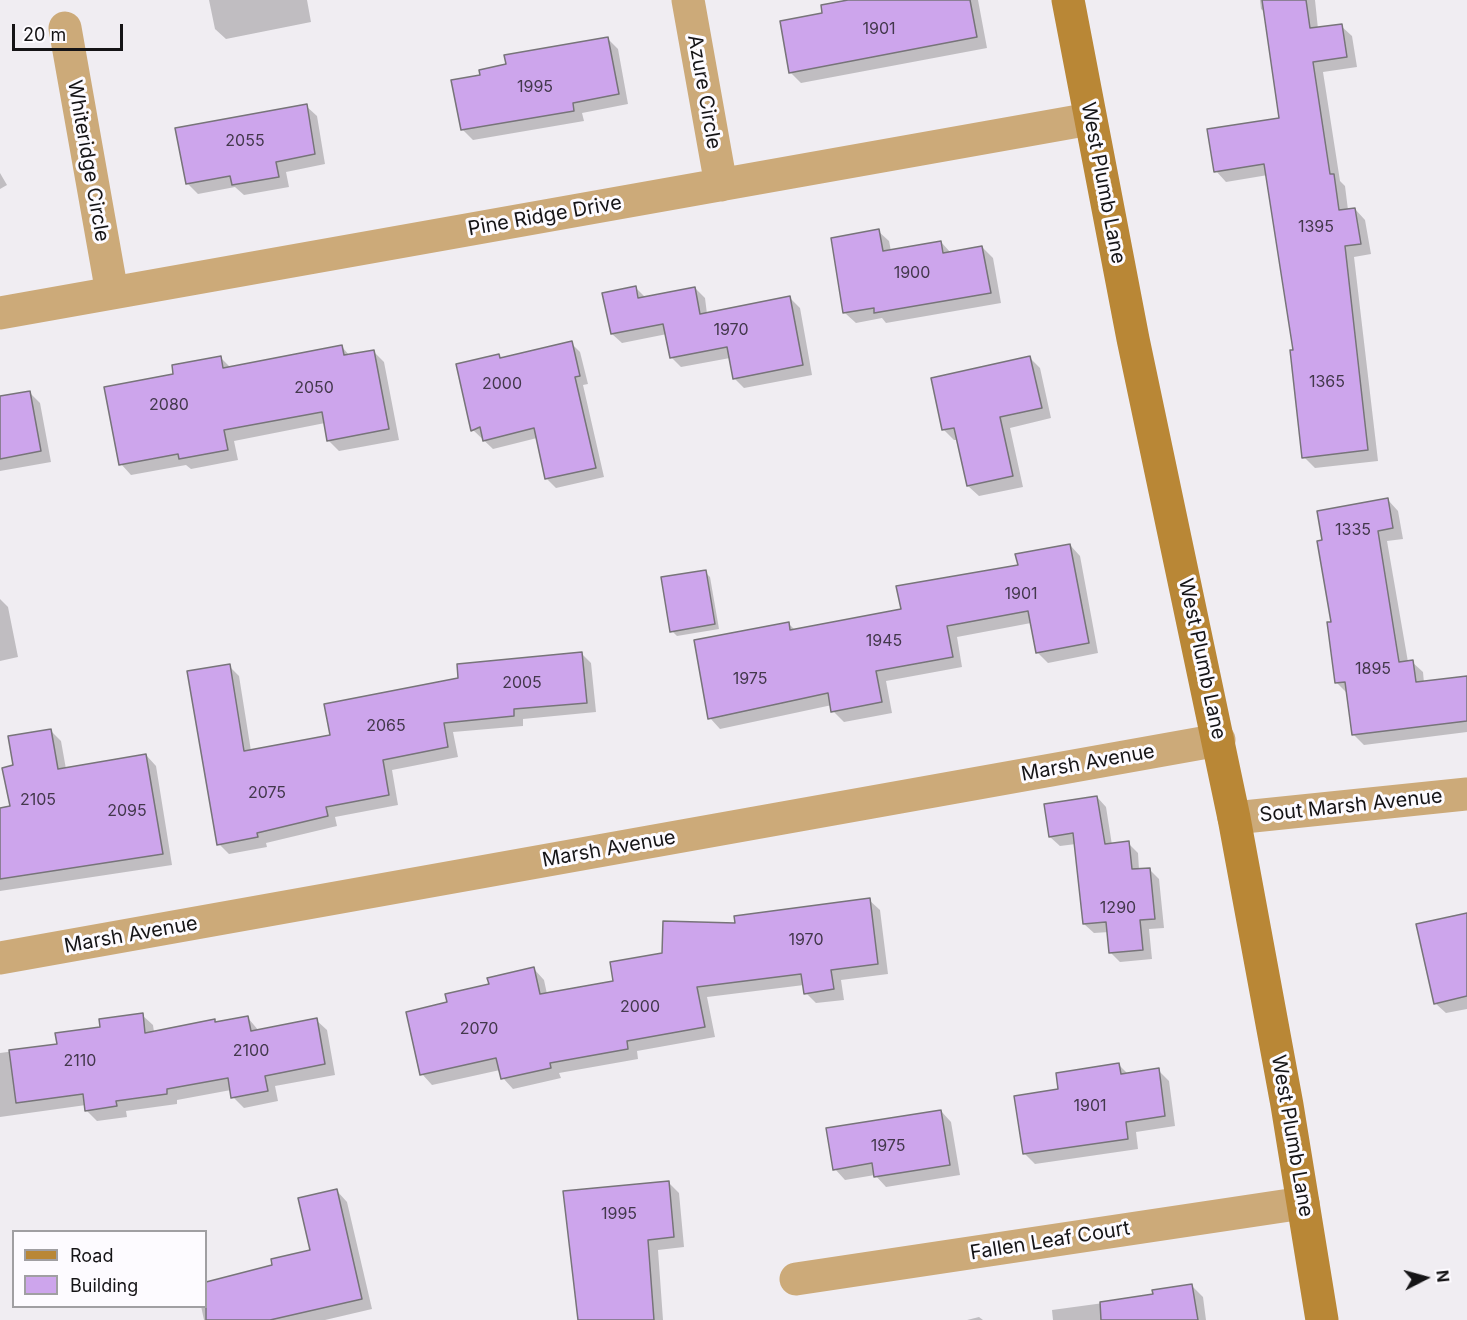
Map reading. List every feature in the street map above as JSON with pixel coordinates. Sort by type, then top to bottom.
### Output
[{"type":"main road","name":"West Plumb Lane","points":[[1068,0],[1133,339],[1219,740],[1322,1320]]},
{"type":"street","name":"Azure Circle","points":[[688,0],[721,185]]},
{"type":"street","name":"Whiteridge Circle","points":[[65,28],[112,293]]},
{"type":"street","name":"Pine Ridge Drive","points":[[0,313],[1090,119]]},
{"type":"street","name":"Marsh Avenue","points":[[0,958],[1219,740]]},
{"type":"street","name":"Sout Marsh Avenue","points":[[1234,818],[1467,794]]},
{"type":"street","name":"Fallen Leaf Court","points":[[796,1279],[1303,1203]]},
{"type":"building","points":[[848,0],[970,0],[977,37],[789,73],[780,21],[822,13],[821,5]]},
{"type":"building","points":[[1262,0],[1306,0],[1310,28],[1342,24],[1347,57],[1313,62],[1330,174],[1334,174],[1339,210],[1355,208],[1361,244],[1345,246],[1368,450],[1302,458],[1290,350],[1293,350],[1264,164],[1214,172],[1207,129],[1279,118]]},
{"type":"building","points":[[608,37],[619,94],[573,103],[574,111],[461,130],[451,80],[480,75],[479,70],[506,64],[504,55]]},
{"type":"building","points":[[307,104],[315,154],[276,162],[279,177],[232,185],[230,176],[186,184],[175,128]]},
{"type":"building","points":[[879,229],[883,251],[941,241],[943,253],[982,246],[991,293],[874,313],[874,308],[843,313],[831,238]]},
{"type":"building","points":[[636,286],[638,298],[695,287],[700,314],[790,296],[803,365],[733,379],[727,347],[670,358],[663,324],[611,334],[602,293]]},
{"type":"building","points":[[572,341],[580,376],[575,377],[596,468],[545,479],[534,428],[483,441],[480,427],[471,431],[456,364],[499,354],[500,358]]},
{"type":"building","points":[[342,345],[344,355],[374,350],[389,429],[327,441],[322,412],[224,430],[228,450],[179,459],[178,454],[119,465],[104,387],[173,374],[172,365],[221,356],[223,368]]},
{"type":"building","points":[[1030,356],[1042,408],[1000,417],[1013,476],[967,486],[954,428],[942,430],[931,378]]},
{"type":"building","points":[[30,391],[41,451],[0,459],[0,396]]},
{"type":"building","points":[[1388,498],[1393,528],[1378,531],[1399,662],[1413,660],[1416,682],[1467,676],[1467,721],[1352,735],[1345,682],[1335,683],[1327,622],[1331,622],[1317,541],[1322,540],[1317,511]]},
{"type":"building","points":[[1070,544],[1089,643],[1036,653],[1028,611],[947,626],[953,657],[876,671],[882,702],[831,712],[828,693],[708,719],[694,640],[789,622],[790,630],[901,609],[896,586],[1018,565],[1015,554]]},
{"type":"building","points":[[706,570],[715,624],[670,632],[661,577]]},
{"type":"building","points":[[582,652],[587,703],[514,709],[514,716],[444,723],[448,747],[383,760],[389,795],[326,807],[328,816],[257,833],[258,837],[217,845],[187,671],[230,664],[244,751],[330,735],[324,704],[458,678],[457,664]]},
{"type":"building","points":[[51,729],[58,769],[146,754],[163,854],[0,879],[0,808],[10,806],[2,768],[13,765],[8,736]]},
{"type":"building","points":[[1097,796],[1105,844],[1129,841],[1132,869],[1150,868],[1155,919],[1140,920],[1143,950],[1109,953],[1106,922],[1083,924],[1073,833],[1049,837],[1044,804]]},
{"type":"building","points":[[870,898],[878,964],[831,970],[834,989],[804,994],[801,974],[697,987],[705,1027],[627,1041],[628,1049],[550,1063],[551,1068],[501,1079],[496,1058],[420,1075],[406,1012],[447,1002],[445,994],[489,984],[487,978],[534,967],[540,994],[613,981],[610,962],[662,953],[663,921],[735,923],[734,916]]},
{"type":"building","points":[[1467,913],[1467,996],[1434,1004],[1416,924]]},
{"type":"building","points":[[143,1013],[145,1033],[215,1019],[215,1022],[248,1016],[251,1031],[317,1018],[325,1064],[265,1076],[268,1091],[231,1098],[228,1078],[167,1089],[167,1094],[116,1101],[117,1106],[85,1111],[83,1094],[16,1103],[9,1050],[57,1044],[55,1033],[100,1027],[99,1019]]},
{"type":"building","points":[[1119,1063],[1121,1074],[1159,1068],[1165,1116],[1126,1122],[1128,1139],[1023,1154],[1014,1096],[1058,1089],[1056,1073]]},
{"type":"building","points":[[941,1110],[950,1165],[874,1177],[872,1163],[833,1170],[826,1128]]},
{"type":"building","points":[[669,1181],[674,1237],[648,1240],[654,1320],[578,1320],[563,1191]]},
{"type":"building","points":[[337,1189],[362,1299],[270,1320],[206,1320],[207,1282],[272,1265],[271,1259],[310,1250],[298,1198]]},
{"type":"building","points":[[1192,1284],[1198,1320],[1101,1320],[1100,1302],[1153,1294],[1152,1290]]}]
